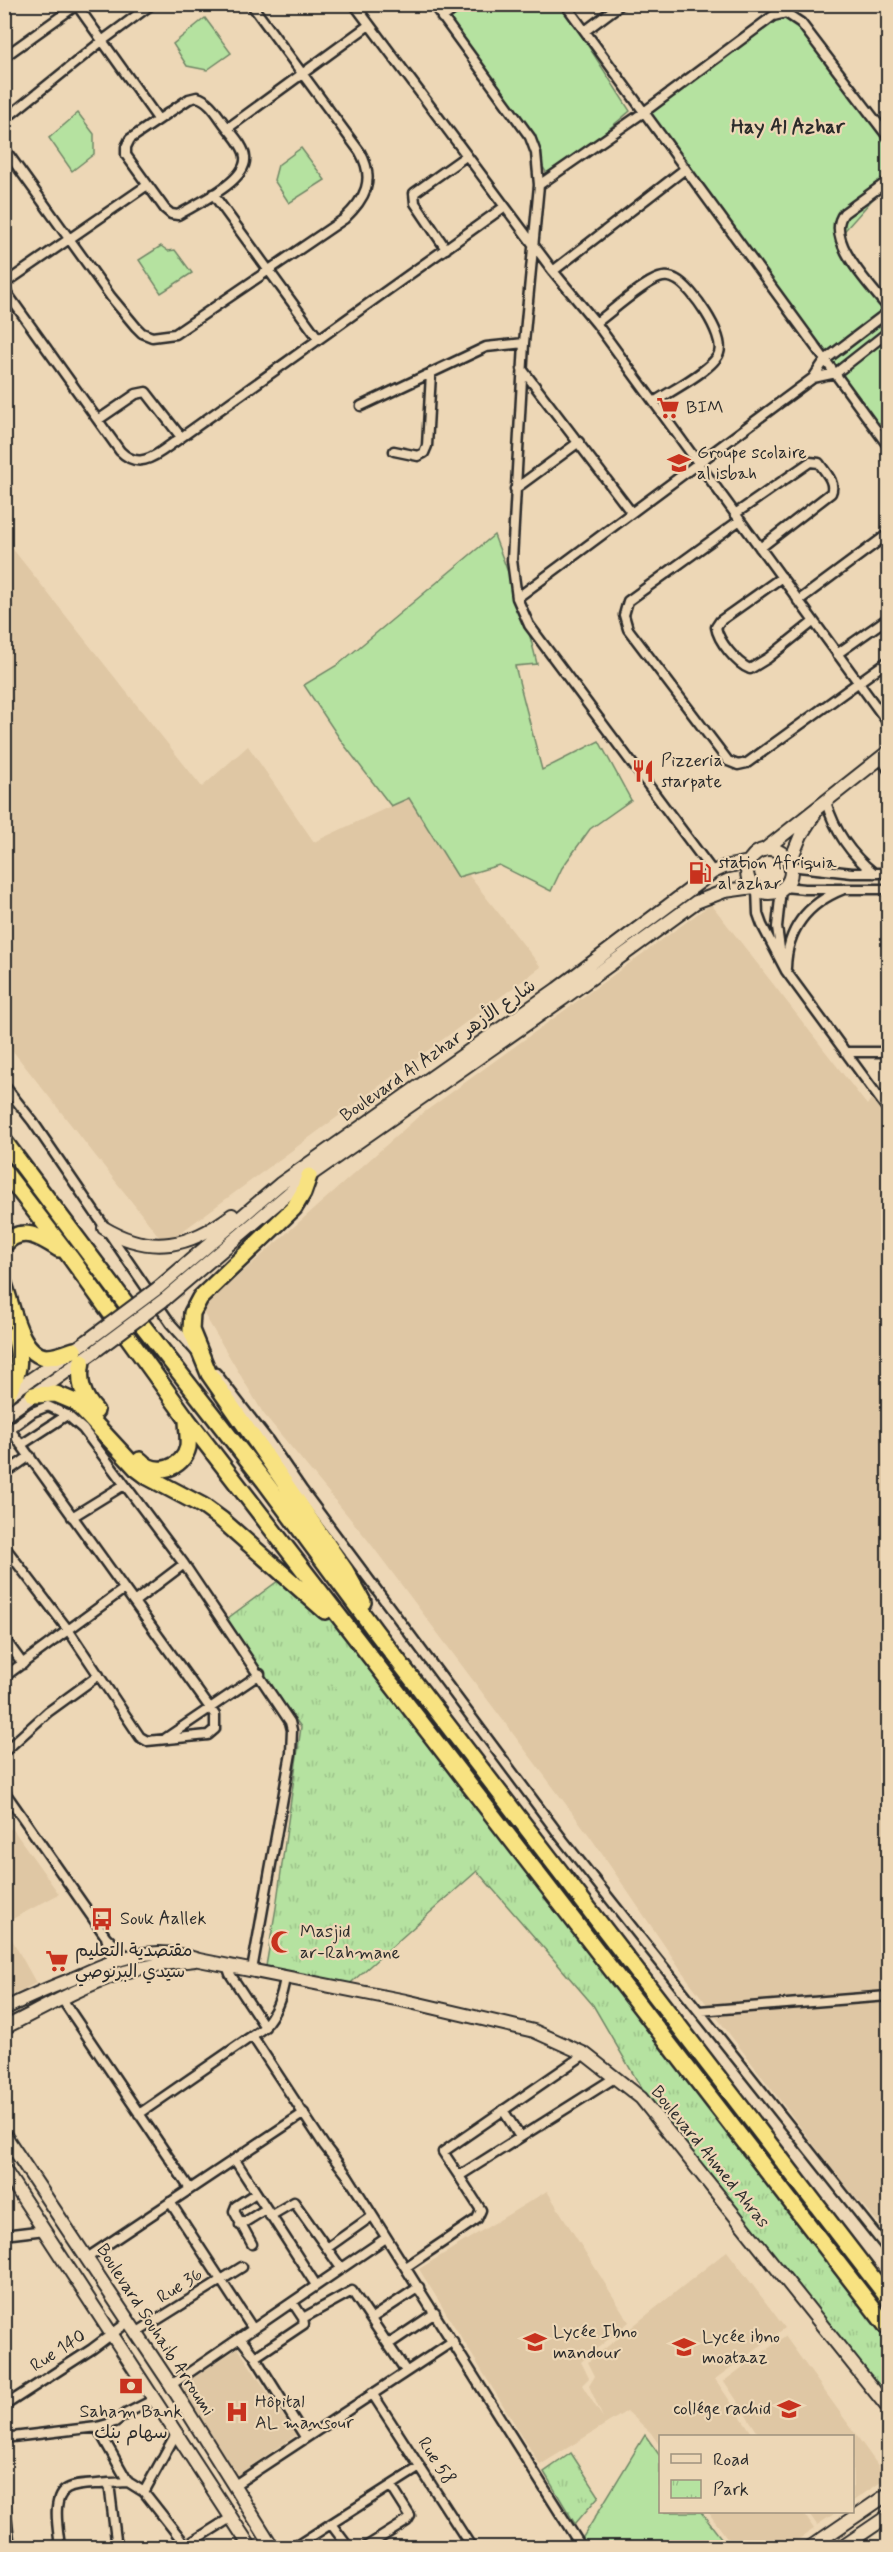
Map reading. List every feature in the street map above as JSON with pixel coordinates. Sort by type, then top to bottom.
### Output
[{"type":"highway","points":[[4,1141],[142,1326],[272,1491],[376,1632],[888,2298]]},
{"type":"highway","points":[[4,1171],[70,1257],[186,1419],[888,2328]]},
{"type":"highway","points":[[309,1176],[307,1185],[294,1208],[200,1298],[191,1319],[191,1330],[201,1357],[216,1385],[345,1570],[376,1632]]},
{"type":"highway","points":[[4,1245],[20,1234],[32,1233],[70,1257]]},
{"type":"highway","points":[[4,1284],[24,1340],[32,1351],[47,1357],[81,1351],[80,1383],[89,1403],[144,1465],[165,1470],[175,1466],[183,1458],[188,1448],[186,1419]]},
{"type":"highway","points":[[4,1309],[17,1344],[20,1362],[16,1380],[5,1397]]},
{"type":"highway","points":[[29,1389],[56,1394],[75,1402],[136,1468],[148,1477],[203,1506],[222,1520],[321,1607],[433,1738]]},
{"type":"street","points":[[4,8],[9,4]]},
{"type":"street","points":[[4,120],[102,40],[152,4]]},
{"type":"street","points":[[4,148],[130,320],[142,333],[152,337],[175,334],[344,219],[358,206],[369,182],[366,162],[360,152],[251,4]]},
{"type":"street","points":[[354,4],[553,272],[596,323],[888,723]]},
{"type":"street","points":[[432,4],[530,137],[536,153],[539,185],[524,343],[515,489],[512,572],[516,598],[529,625],[713,872]]},
{"type":"street","points":[[442,18],[461,4]]},
{"type":"street","points":[[565,4],[888,446]]},
{"type":"street","points":[[585,31],[621,4]]},
{"type":"street","points":[[4,57],[77,5],[158,119]]},
{"type":"street","points":[[539,185],[644,112],[773,16],[786,13],[801,23],[888,138]]},
{"type":"street","points":[[228,128],[369,25]]},
{"type":"street","points":[[197,97],[209,104],[228,128],[244,151],[245,163],[235,178],[213,194],[175,215],[168,213],[129,161],[126,147],[130,139],[189,99],[197,97]]},
{"type":"street","points":[[446,249],[415,203],[414,193],[466,156]]},
{"type":"street","points":[[553,272],[685,169]]},
{"type":"street","points":[[516,598],[813,378],[825,360],[888,310],[848,255],[838,230],[840,218],[844,213],[888,181]]},
{"type":"street","points":[[4,284],[146,186]]},
{"type":"street","points":[[213,194],[318,338]]},
{"type":"street","points":[[4,289],[120,451],[135,462],[152,458],[504,207]]},
{"type":"street","points":[[596,323],[652,281],[664,277],[680,282],[707,316],[718,336],[720,352],[717,357],[654,402]]},
{"type":"street","points":[[813,378],[836,373],[888,332]]},
{"type":"street","points":[[361,406],[486,347],[524,343]]},
{"type":"street","points":[[522,369],[631,512]]},
{"type":"street","points":[[394,451],[418,456],[424,453],[427,446],[431,373]]},
{"type":"street","points":[[98,420],[136,394],[146,392],[182,437]]},
{"type":"street","points":[[515,489],[579,442]]},
{"type":"street","points":[[760,548],[831,493],[832,480],[819,463],[810,462],[628,601],[624,615],[628,629],[728,761],[733,764],[747,763],[888,661]]},
{"type":"street","points":[[798,601],[888,534]]},
{"type":"street","points":[[782,577],[720,621],[716,627],[718,635],[741,663],[750,669],[756,667],[813,622]]},
{"type":"street","points":[[837,654],[888,618]]},
{"type":"street","points":[[886,760],[753,857],[749,862],[748,876],[756,888],[758,914],[785,968],[888,1110]]},
{"type":"street","points":[[785,968],[777,927],[783,888],[791,874],[790,865],[801,835],[822,806]]},
{"type":"street","points":[[822,806],[844,842],[874,874]]},
{"type":"street","points":[[764,850],[777,851],[790,865],[815,871],[888,873]]},
{"type":"street","name":"Boulevard Al Azhar شارع الأزهر","points":[[161,1293],[280,1184],[557,989],[713,872],[724,867],[749,862]]},
{"type":"street","points":[[756,888],[769,893],[783,888],[888,889]]},
{"type":"street","name":"Boulevard Al Azhar شارع الأزهر","points":[[161,1293],[309,1176],[696,902],[724,891],[756,888]]},
{"type":"street","points":[[785,968],[789,944],[800,919],[827,895],[844,889]]},
{"type":"street","points":[[845,1052],[888,1052]]},
{"type":"street","points":[[4,1085],[33,1122],[171,1324],[236,1398],[563,1840],[888,2250]]},
{"type":"street","points":[[104,1228],[137,1243],[161,1245],[185,1242],[208,1232],[292,1170],[327,1151]]},
{"type":"street","points":[[81,1351],[98,1349],[161,1293]]},
{"type":"street","points":[[4,1416],[29,1389],[161,1293]]},
{"type":"street","points":[[5,1397],[29,1389]]},
{"type":"street","points":[[4,1546],[69,1631],[140,1737],[147,1741],[212,1733],[216,1724],[215,1715],[7,1425],[45,1407],[67,1415],[83,1429],[184,1564],[260,1674],[290,1722],[292,1741],[252,1970]]},
{"type":"street","points":[[21,1445],[67,1415]]},
{"type":"street","points":[[4,1474],[30,1456]]},
{"type":"street","points":[[72,1516],[124,1485]]},
{"type":"street","points":[[134,1602],[184,1564]]},
{"type":"street","points":[[4,1677],[124,1589]]},
{"type":"street","points":[[4,1638],[23,1664]]},
{"type":"street","points":[[165,1739],[260,1674]]},
{"type":"street","points":[[4,1752],[48,1712],[99,1675]]},
{"type":"street","points":[[4,1791],[106,1937],[126,1956],[132,1970]]},
{"type":"street","points":[[106,1937],[118,1974]]},
{"type":"street","name":"Boulevard Ahmed Ahras","points":[[4,2009],[126,1956],[164,1952],[406,2001],[534,2031],[585,2054],[641,2098],[888,2408]]},
{"type":"street","name":"Boulevard Ahmed Ahras","points":[[4,2028],[118,1974],[156,1965],[199,1960]]},
{"type":"street","points":[[227,1965],[230,1974],[265,2027]]},
{"type":"street","points":[[139,2114],[265,2027],[275,2014],[285,1977]]},
{"type":"street","points":[[699,2011],[888,1996]]},
{"type":"street","points":[[62,1999],[190,2189]]},
{"type":"street","points":[[253,2037],[419,2287],[582,2547]]},
{"type":"street","points":[[406,2267],[477,2219],[480,2214],[481,2210],[444,2152],[585,2054]]},
{"type":"street","points":[[459,2176],[616,2077]]},
{"type":"street","points":[[503,2109],[520,2137]]},
{"type":"street","points":[[87,2258],[304,2113]]},
{"type":"street","name":"Boulevard Souhaib Arroumi","points":[[4,2134],[171,2385],[273,2547]]},
{"type":"street","points":[[235,2160],[316,2285]]},
{"type":"street","name":"Boulevard Souhaib Arroumi","points":[[4,2169],[251,2547]]},
{"type":"street","points":[[252,2244],[234,2211],[236,2206],[256,2193]]},
{"type":"street","points":[[170,2202],[253,2329]]},
{"type":"street","points":[[240,2225],[294,2202],[341,2268]]},
{"type":"street","points":[[327,2248],[372,2216]]},
{"type":"street","points":[[4,2235],[45,2230]]},
{"type":"street","points":[[171,2385],[386,2238]]},
{"type":"street","name":"Rue 36","points":[[136,2333],[242,2266]]},
{"type":"street","points":[[372,2318],[419,2287]]},
{"type":"street","points":[[303,2318],[349,2290],[354,2292],[406,2370]]},
{"type":"street","points":[[255,2357],[304,2324],[303,2318],[293,2303]]},
{"type":"street","points":[[389,2344],[435,2313]]},
{"type":"street","name":"Rue 140","points":[[4,2406],[128,2322]]},
{"type":"street","points":[[240,2338],[255,2357],[306,2437]]},
{"type":"street","points":[[233,2486],[453,2341]]},
{"type":"street","name":"Rue 58","points":[[372,2393],[472,2547]]},
{"type":"street","points":[[4,2438],[97,2427],[115,2422],[127,2413],[155,2399]]},
{"type":"street","points":[[97,2427],[128,2482],[144,2492],[186,2547],[232,2517]]},
{"type":"street","points":[[144,2492],[177,2432]]},
{"type":"street","points":[[293,2547],[420,2467]]},
{"type":"street","points":[[60,2547],[57,2505],[62,2493],[68,2488],[128,2482]]},
{"type":"street","points":[[110,2483],[117,2547]]},
{"type":"street","points":[[364,2547],[407,2521],[410,2516],[391,2486]]},
{"type":"street","points":[[809,2547],[888,2494]]},
{"type":"street","points":[[4,2496],[10,2547]]},
{"type":"street","points":[[841,2547],[888,2516]]},
{"type":"street","points":[[331,2524],[349,2547]]},
{"type":"shaded area","points":[[4,538],[202,787],[248,746],[314,842],[408,798],[541,967],[165,1244],[5,1041]]},
{"type":"shaded area","points":[[711,904],[867,1105],[888,1073],[888,2233],[846,2187],[686,1977],[589,1835],[367,1539],[263,1413],[201,1309],[419,1116]]},
{"type":"shaded area","points":[[12,1828],[59,1894],[5,1923],[5,1833]]},
{"type":"shaded area","points":[[5,1927],[36,1983],[4,1999]]},
{"type":"shaded area","points":[[547,2191],[629,2322],[581,2362],[589,2378],[582,2385],[603,2418],[589,2386],[595,2376],[588,2362],[727,2251],[785,2328],[715,2379],[753,2435],[659,2435],[659,2445],[651,2433],[627,2411],[540,2465],[419,2269]]},
{"type":"shaded area","name":"collége rachid","points":[[785,2336],[887,2478],[854,2500],[854,2435],[759,2435],[724,2381]]},
{"type":"shaded area","name":"Hôpital AL mansour","points":[[238,2348],[296,2435],[236,2476],[178,2388]]},
{"type":"shaded area","points":[[709,2513],[804,2513],[814,2529],[787,2547],[734,2547]]},
{"type":"shaded area","points":[[809,2513],[835,2513],[817,2525]]},
{"type":"green space","points":[[466,5],[562,5],[630,111],[550,179],[531,146],[442,21]]},
{"type":"green space","points":[[791,7],[888,144],[888,182],[839,237],[888,314],[888,452],[825,366],[856,338],[825,360],[643,113]]},
{"type":"green space","points":[[205,18],[231,53],[207,70],[187,66],[173,44]]},
{"type":"green space","points":[[78,113],[94,134],[94,154],[72,171],[49,138]]},
{"type":"green space","points":[[301,148],[325,180],[289,203],[274,180],[278,165]]},
{"type":"green space","points":[[161,246],[168,251],[175,250],[192,273],[161,293],[139,260]]},
{"type":"green space","points":[[494,535],[523,615],[537,664],[515,666],[542,770],[599,741],[631,800],[590,829],[562,868],[551,891],[499,865],[458,877],[409,798],[391,806],[342,742],[304,685],[339,664]]},
{"type":"green space","points":[[286,1575],[321,1607],[433,1738],[888,2328],[888,2408],[656,2113],[593,2005],[477,1871],[345,1988],[265,1972],[301,1727],[224,1621]]},
{"type":"green space","points":[[645,2435],[659,2455],[659,2513],[702,2513],[728,2547],[583,2548],[580,2542]]},
{"type":"green space","points":[[571,2453],[599,2496],[575,2524],[544,2472]]},
{"type":"place","name":"BIM","points":[[668,408]]},
{"type":"place","name":"Groupe scolaire al isbah","points":[[679,463]]},
{"type":"place","name":"Pizzeria starpate","points":[[643,771]]},
{"type":"place","name":"station Afriquia al azhar","points":[[700,873]]},
{"type":"place","name":"Souk Aallek","points":[[102,1919]]},
{"type":"place","name":"Masjid ar-Rahmane","points":[[282,1942]]},
{"type":"place","name":"مقتصدية التعليم سيدي البرنوصي","points":[[57,1961]]},
{"type":"place","name":"Lycée Ibno mandour","points":[[535,2342]]},
{"type":"place","name":"Lycée ibno moataaz","points":[[684,2347]]},
{"type":"place","name":"Saham Bank سهام بنك","points":[[131,2386]]},
{"type":"place","name":"collége rachid","points":[[789,2409]]},
{"type":"place","name":"Hôpital AL mansour","points":[[237,2412]]},
{"type":"district","name":"Hay Al Azhar","points":[[788,127]]}]
